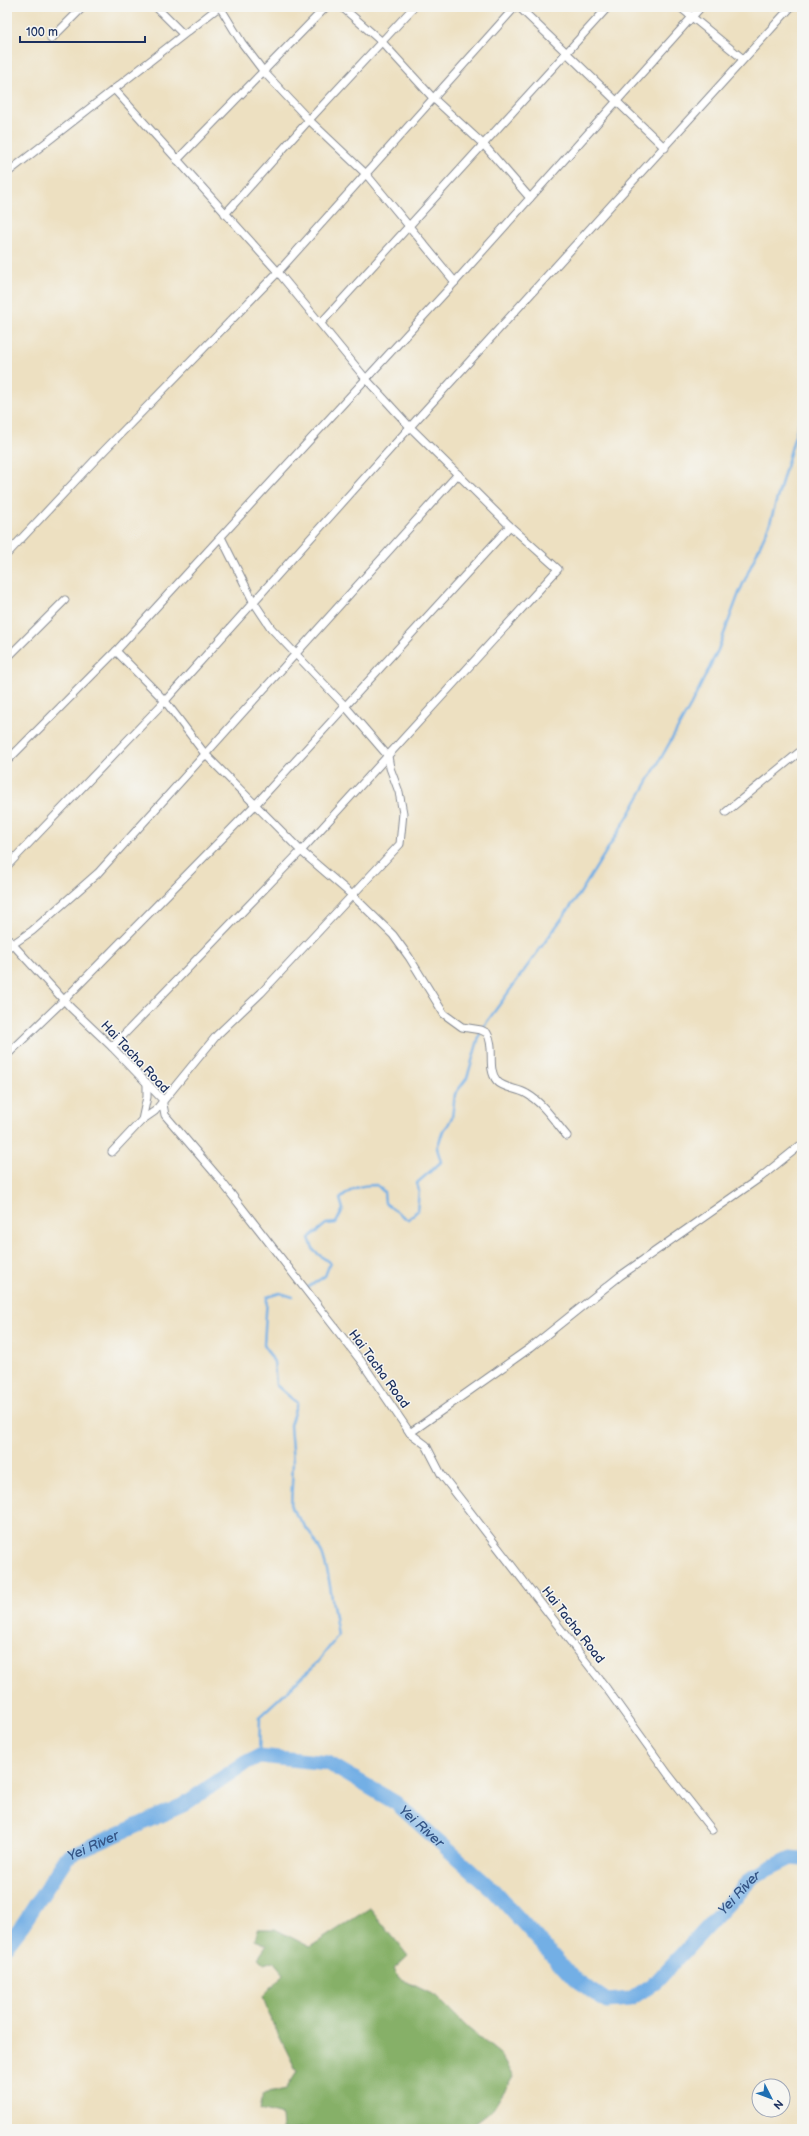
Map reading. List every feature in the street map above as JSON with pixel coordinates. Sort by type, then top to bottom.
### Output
[{"type":"street","points":[[51,39],[83,7]]},
{"type":"street","points":[[156,7],[183,34]]},
{"type":"street","points":[[7,173],[183,34],[220,7],[242,43],[264,72],[309,120],[366,174],[455,282]]},
{"type":"street","points":[[177,160],[326,7]]},
{"type":"street","points":[[342,7],[382,42],[433,98],[483,144],[530,198]]},
{"type":"street","points":[[225,214],[309,120],[414,7]]},
{"type":"street","points":[[7,554],[92,462],[278,272],[514,7]]},
{"type":"street","points":[[519,7],[568,52],[665,148]]},
{"type":"street","points":[[321,323],[608,7]]},
{"type":"street","points":[[680,7],[743,59]]},
{"type":"street","points":[[7,761],[116,651],[221,537],[455,282],[618,102],[701,7]]},
{"type":"street","points":[[7,866],[165,701],[410,427],[665,148],[743,59],[792,7]]},
{"type":"street","points":[[112,1048],[301,851],[558,569],[510,526],[410,427],[366,379],[278,272],[114,89]]},
{"type":"street","points":[[8,943],[32,930],[98,873],[458,474]]},
{"type":"street","points":[[7,1055],[64,1000],[256,804],[510,526]]},
{"type":"street","points":[[112,1152],[142,1120],[155,1110],[162,1099],[217,1034],[261,993],[400,844],[403,813],[399,792],[390,768],[388,756],[345,706],[271,628],[254,601],[221,537]]},
{"type":"street","points":[[7,658],[65,600]]},
{"type":"street","points":[[116,651],[165,701],[205,754],[301,851],[352,895],[393,935],[409,957],[444,1014],[462,1027],[481,1030],[487,1033],[493,1074],[496,1080],[501,1084],[528,1094],[549,1114],[567,1136]]},
{"type":"street","points":[[726,812],[802,750]]},
{"type":"street","name":"Hai Tacha Road","points":[[8,943],[162,1099],[165,1115],[218,1177],[361,1361],[410,1433],[426,1445],[441,1474],[602,1683],[668,1774],[712,1830]]},
{"type":"street","points":[[142,1120],[147,1097],[147,1083]]},
{"type":"street","points":[[410,1433],[530,1348],[620,1276],[761,1177],[802,1144]]},
{"type":"green space","points":[[370,1908],[408,1956],[394,1969],[399,1978],[436,1996],[469,2029],[500,2054],[513,2077],[493,2109],[467,2129],[283,2129],[282,2116],[260,2110],[263,2094],[286,2089],[297,2072],[268,2013],[263,1996],[284,1974],[273,1961],[264,1964],[258,1958],[267,1945],[255,1940],[258,1929],[275,1929],[310,1947]]},
{"type":"waterway","points":[[307,1288],[325,1276],[330,1263],[314,1251],[309,1238],[326,1224],[336,1223],[343,1209],[340,1199],[349,1192],[361,1186],[377,1185],[384,1192],[385,1203],[408,1220],[417,1211],[419,1191],[417,1183],[441,1162],[437,1148],[443,1131],[452,1117],[455,1094],[467,1078],[481,1030],[579,895],[630,813],[691,705],[718,650],[739,593],[770,523],[802,411]]},
{"type":"waterway","points":[[259,1756],[260,1716],[316,1664],[338,1636],[328,1574],[322,1553],[311,1534],[291,1508],[293,1462],[290,1425],[297,1403],[276,1385],[274,1362],[264,1345],[267,1297],[280,1293],[293,1297]]},
{"type":"waterway","name":"Yei River","points":[[7,1945],[23,1924],[67,1857],[183,1805],[245,1763],[259,1756],[328,1763],[396,1803],[494,1891],[573,1978],[607,2001],[630,1999],[656,1982],[754,1876],[791,1858],[802,1859]]}]
